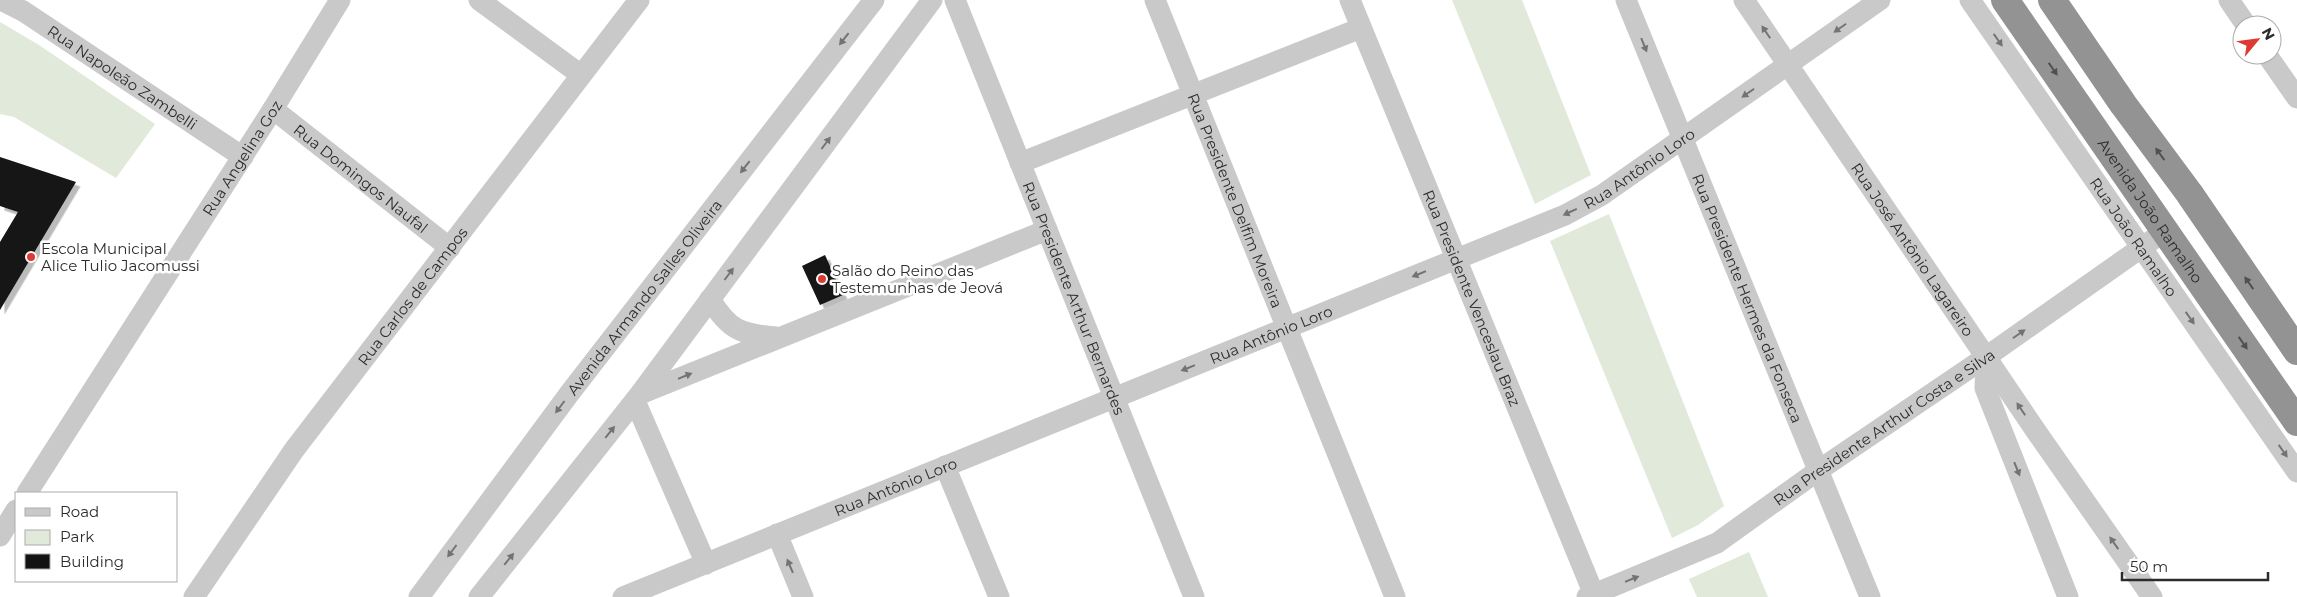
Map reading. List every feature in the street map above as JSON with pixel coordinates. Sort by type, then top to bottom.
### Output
[{"type":"highway","name":"Avenida João Ramalho","points":[[2005,0],[2297,422]]},
{"type":"highway","points":[[2034,0],[2046,18],[2123,104]]},
{"type":"highway","points":[[2052,0],[2123,104],[2189,194],[2297,352]]},
{"type":"highway","points":[[2165,231],[2188,205],[2189,194]]},
{"type":"street","name":"Rua Napoleão Zambelli","points":[[1,0],[23,12],[243,157]]},
{"type":"street","name":"Rua Angelina Goz","points":[[28,492],[274,109],[340,0]]},
{"type":"street","points":[[479,0],[581,75]]},
{"type":"street","name":"Rua Carlos de Campos","points":[[194,597],[294,450],[639,0]]},
{"type":"street","name":"Avenida Armando Salles Oliveira","points":[[419,597],[569,394],[874,0]]},
{"type":"street","points":[[479,597],[638,397],[932,0]]},
{"type":"street","name":"Rua Presidente Arthur Bernardes","points":[[955,0],[1194,597]]},
{"type":"street","name":"Rua Presidente Delfim Moreira","points":[[1155,0],[1395,597]]},
{"type":"street","name":"Rua Presidente Venceslau Braz","points":[[1350,0],[1592,596]]},
{"type":"street","name":"Rua Presidente Hermes da Fonseca","points":[[1626,0],[1870,597]]},
{"type":"street","name":"Rua José Antônio Lagareiro","points":[[1744,0],[2038,434],[2152,597]]},
{"type":"street","name":"Rua Antônio Loro","points":[[623,597],[1586,205],[1880,0]]},
{"type":"street","name":"Rua João Ramalho","points":[[1970,0],[2297,472]]},
{"type":"street","points":[[2229,0],[2239,15]]},
{"type":"street","points":[[1020,163],[1361,28]]},
{"type":"street","points":[[2274,65],[2297,98]]},
{"type":"street","name":"Rua Domingos Naufal","points":[[274,109],[450,248]]},
{"type":"street","points":[[638,397],[779,337],[1047,230]]},
{"type":"street","name":"Rua Presidente Arthur Costa e Silva","points":[[1592,596],[1717,543],[1818,470],[1986,357],[2165,231]]},
{"type":"street","points":[[710,299],[724,321],[735,329],[758,336],[779,337]]},
{"type":"street","points":[[1986,357],[1985,388],[2068,597]]},
{"type":"street","points":[[638,397],[706,564]]},
{"type":"street","points":[[2008,447],[2022,436],[2038,434]]},
{"type":"street","points":[[945,466],[999,597]]},
{"type":"street","points":[[0,536],[15,512]]},
{"type":"street","points":[[778,534],[803,597]]},
{"type":"green space","points":[[1452,0],[1522,0],[1591,175],[1535,204]]},
{"type":"green space","points":[[0,22],[39,45],[155,124],[116,178],[14,117],[0,114]]},
{"type":"green space","points":[[1609,214],[1724,506],[1698,525],[1672,538],[1550,241]]},
{"type":"green space","points":[[1749,552],[1768,597],[1697,597],[1689,579]]},
{"type":"building","points":[[0,157],[76,182],[0,310],[0,242],[18,212],[0,206]]},
{"type":"building","name":"Salão do Reino das Testemunhas de Jeová","points":[[825,255],[843,295],[820,305],[802,266]]},
{"type":"place","name":"Escola Municipal Alice Tulio Jacomussi","points":[[31,257]]},
{"type":"place","name":"Salão do Reino das Testemunhas de Jeová","points":[[822,279]]}]
